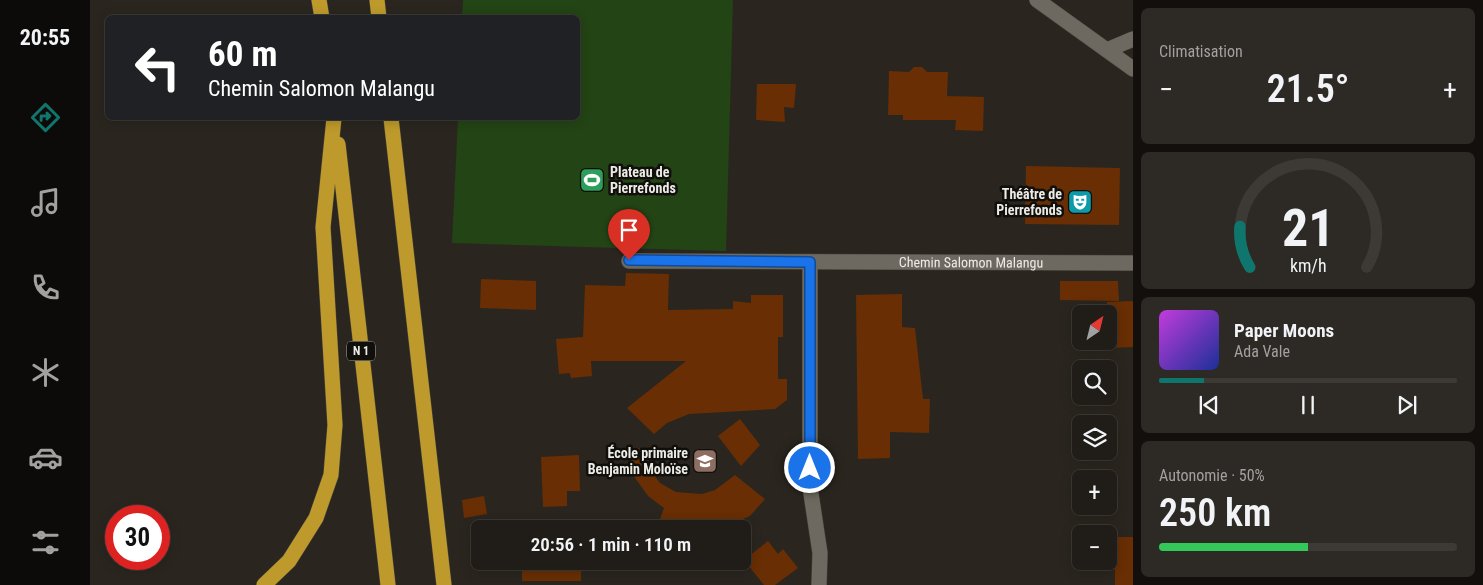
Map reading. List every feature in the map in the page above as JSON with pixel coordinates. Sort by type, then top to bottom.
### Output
[{"type":"highway","points":[[319,0],[322,15]]},
{"type":"highway","points":[[377,0],[379,15]]},
{"type":"highway","points":[[264,585],[289,561],[316,518],[331,475],[335,424],[324,227],[334,120]]},
{"type":"highway","name":"N 1","points":[[334,120],[388,585]]},
{"type":"highway","points":[[391,120],[444,585]]},
{"type":"highway","points":[[440,541],[449,585]]},
{"type":"street","points":[[1037,0],[1133,69]]},
{"type":"street","points":[[1107,50],[1133,39]]},
{"type":"street","name":"Chemin Salomon Malangu","points":[[629,260],[1133,263]]},
{"type":"street","points":[[810,262],[810,487],[820,553],[820,585]]},
{"type":"green space","name":"Plateau de Pierrefonds","points":[[463,0],[733,0],[726,251],[452,243],[458,120],[580,120],[580,15],[462,15]]},
{"type":"building","points":[[914,67],[922,67],[927,72],[948,72],[947,96],[984,97],[983,131],[955,130],[956,120],[903,120],[903,115],[888,115],[889,71],[909,72]]},
{"type":"building","points":[[757,84],[796,84],[794,108],[784,107],[785,122],[756,120]]},
{"type":"building","points":[[1026,166],[1120,168],[1119,225],[1025,224]]},
{"type":"building","points":[[626,273],[669,274],[668,310],[733,309],[733,301],[751,303],[751,295],[783,295],[783,337],[778,337],[778,379],[787,379],[787,400],[775,409],[689,414],[667,423],[654,434],[627,408],[686,361],[591,361],[592,376],[571,378],[570,373],[559,374],[556,339],[583,337],[585,285],[625,286]]},
{"type":"building","points":[[481,279],[536,281],[536,310],[480,308]]},
{"type":"building","points":[[1060,281],[1118,281],[1119,301],[1060,300]]},
{"type":"building","points":[[902,294],[902,327],[915,328],[923,399],[930,399],[929,433],[890,432],[890,458],[858,459],[856,295]]},
{"type":"building","points":[[1133,301],[1133,347],[1118,348],[1118,305],[1107,305],[1107,302]]},
{"type":"building","points":[[740,419],[760,445],[741,466],[718,436]]},
{"type":"building","points":[[629,446],[647,450],[649,465],[654,475],[660,483],[676,492],[702,494],[715,490],[735,475],[765,499],[750,516],[741,520],[660,520],[664,508],[648,496],[633,475]]},
{"type":"building","points":[[579,455],[580,491],[567,491],[567,506],[543,507],[541,457]]},
{"type":"building","points":[[484,496],[487,514],[464,518],[462,500]]},
{"type":"building","points":[[1117,537],[1133,537],[1133,585],[1115,585]]},
{"type":"building","points":[[768,541],[778,554],[783,549],[798,568],[775,585],[764,585],[751,569],[751,554]]},
{"type":"building","points":[[522,570],[581,570],[581,581],[522,581]]},
{"type":"place","name":"Plateau de Pierrefonds","points":[[592,180]]},
{"type":"place","name":"Théâtre de Pierrefonds","points":[[1080,202]]},
{"type":"place","name":"École primaire Benjamin Moloïse","points":[[705,461]]},
{"type":"route","points":[[629,260],[810,262],[810,468]]}]
